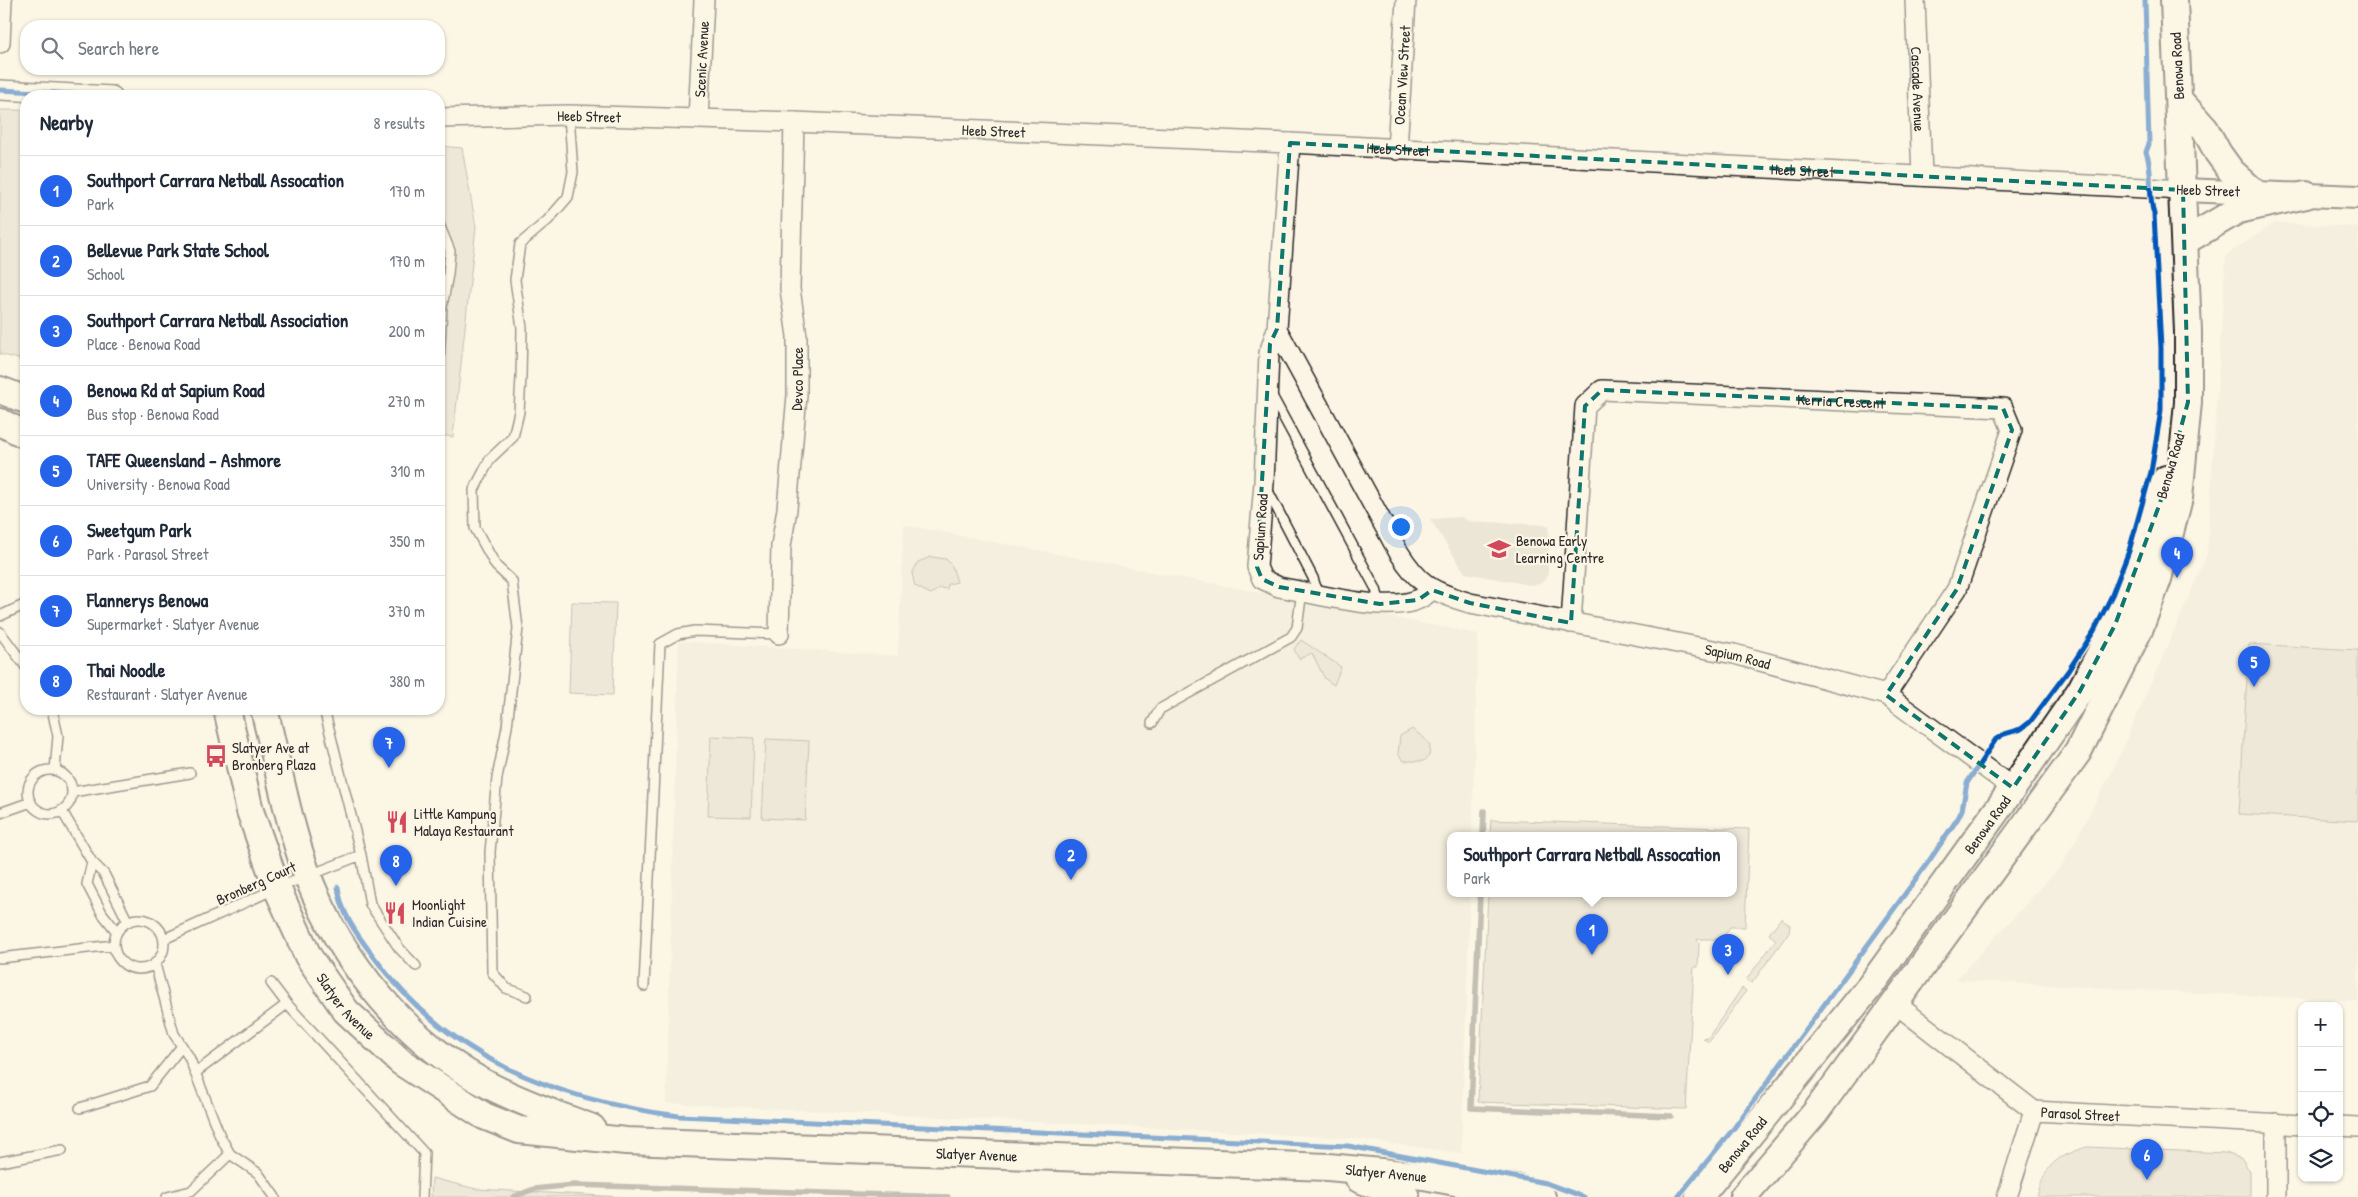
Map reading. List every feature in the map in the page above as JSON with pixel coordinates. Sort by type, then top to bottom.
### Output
[{"type":"main road","name":"Benowa Road","points":[[1742,1197],[1815,1113],[2078,752],[2114,684],[2139,630],[2166,547],[2179,498],[2188,402],[2185,241],[2174,0]]},
{"type":"main road","points":[[2179,100],[2205,129],[2218,153],[2231,170],[2253,191]]},
{"type":"main road","points":[[2185,241],[2238,210],[2306,195]]},
{"type":"main road","points":[[0,390],[20,398]]},
{"type":"main road","name":"Benowa Road","points":[[1699,1197],[1872,986],[2080,691],[2115,625],[2129,592],[2160,503],[2188,402]]},
{"type":"main road","points":[[0,422],[20,432]]},
{"type":"main road","name":"Slatyer Avenue","points":[[227,715],[250,811],[277,888],[308,956],[346,1011],[368,1034],[412,1070],[484,1116],[519,1130],[626,1141],[1328,1167],[1424,1176],[1471,1185],[1500,1197]]},
{"type":"main road","name":"Slatyer Avenue","points":[[267,715],[295,837],[308,875],[330,924],[355,966],[395,1014],[441,1055],[490,1086],[626,1141]]},
{"type":"main road","name":"Slatyer Avenue","points":[[1328,1167],[1406,1197]]},
{"type":"main road","points":[[1471,1185],[1516,1188],[1542,1197]]},
{"type":"street","points":[[0,43],[2,0]]},
{"type":"street","name":"Scenic Avenue","points":[[698,119],[704,0]]},
{"type":"street","name":"Ocean View Street","points":[[1397,150],[1406,0]]},
{"type":"street","name":"Cascade Avenue","points":[[1915,0],[1922,176]]},
{"type":"street","points":[[0,90],[20,91]]},
{"type":"street","name":"Heeb Street","points":[[445,118],[569,115],[794,122],[1290,143],[2183,190],[2253,191],[2358,197]]},
{"type":"street","name":"Devco Place","points":[[779,634],[781,546],[787,509],[797,395],[796,336],[790,288],[794,122]]},
{"type":"street","name":"Sapium Road","points":[[1290,143],[1277,329],[1270,344],[1264,483],[1258,560],[1259,575],[1266,583],[1310,593],[1380,604],[1392,605],[1418,600],[1432,590]]},
{"type":"street","name":"Sapium Road","points":[[1277,329],[1398,550],[1410,570],[1432,590],[1470,603],[1734,654],[1886,694],[2013,788]]},
{"type":"street","name":"Kerria Crescent","points":[[1571,623],[1585,406],[1602,390],[2003,408],[2012,430],[1958,590],[1886,694]]},
{"type":"street","name":"Parasol Street","points":[[1896,1004],[2034,1111],[2298,1125]]},
{"type":"street","points":[[2007,1197],[2034,1111]]},
{"type":"street","points":[[2276,1123],[2276,1197]]},
{"type":"street","points":[[2343,1126],[2358,1127]]},
{"type":"lane","points":[[527,996],[506,988],[492,972],[490,852],[497,778],[508,727],[518,628],[512,581],[496,566],[475,528],[474,490],[490,459],[513,436],[519,412],[521,377],[522,328],[515,280],[520,244],[548,220],[568,197],[573,172],[569,115]]},
{"type":"lane","points":[[445,239],[450,251],[445,286]]},
{"type":"lane","points":[[1267,387],[1376,589],[1380,604]]},
{"type":"lane","points":[[1152,723],[1160,709],[1291,637],[1297,628],[1310,593],[1313,578],[1264,483]]},
{"type":"lane","points":[[0,616],[20,607]]},
{"type":"lane","points":[[644,986],[660,644],[678,634],[695,630],[779,634]]},
{"type":"lane","points":[[0,632],[20,659]]},
{"type":"lane","points":[[53,715],[58,736],[55,770]]},
{"type":"lane","points":[[326,715],[361,855],[370,904],[399,948],[416,966]]},
{"type":"lane","points":[[45,770],[55,770],[64,774],[70,782],[72,792],[70,803],[62,810],[50,814],[39,811],[31,802],[28,792],[30,783],[36,775],[45,770]]},
{"type":"lane","points":[[72,792],[190,773]]},
{"type":"lane","points":[[0,813],[31,802]]},
{"type":"lane","points":[[62,810],[92,862],[104,874],[128,922]]},
{"type":"lane","name":"Bronberg Court","points":[[164,939],[277,888],[361,855]]},
{"type":"lane","points":[[92,862],[87,884],[102,913],[117,932]]},
{"type":"lane","points":[[137,919],[146,920],[154,924],[164,939],[161,957],[155,964],[147,968],[129,967],[116,954],[114,945],[117,932],[128,922],[137,919]]},
{"type":"lane","points":[[0,958],[114,945]]},
{"type":"lane","points":[[155,964],[174,1034],[196,1073],[220,1136],[230,1154],[258,1173],[275,1197]]},
{"type":"lane","points":[[271,983],[287,1004],[424,1153],[422,1197]]},
{"type":"lane","points":[[196,1073],[287,1004]]},
{"type":"lane","points":[[80,1108],[150,1086],[182,1046]]},
{"type":"lane","points":[[0,1162],[62,1150]]},
{"type":"lane","points":[[167,1197],[191,1191],[230,1154]]},
{"type":"highlighted area","points":[[1290,143],[2183,190],[2188,402],[2160,503],[2115,625],[2080,691],[2013,788],[1886,695],[1957,589],[2012,430],[2003,408],[1602,390],[1585,406],[1571,623],[1470,603],[1432,590],[1418,600],[1380,604],[1279,587],[1262,579],[1257,567],[1270,344],[1277,329]]},
{"type":"shaded area","points":[[0,110],[20,110],[20,359],[0,354]]},
{"type":"shaded area","points":[[445,147],[462,148],[476,227],[453,437],[445,436]]},
{"type":"shaded area","points":[[2275,223],[2358,227],[2358,1001],[1956,980],[2063,864],[2114,768],[2207,555],[2226,255]]},
{"type":"shaded area","name":"Benowa Early Learning Centre","points":[[1462,517],[1468,521],[1549,525],[1548,574],[1546,579],[1539,584],[1530,585],[1465,573],[1430,519]]},
{"type":"shaded area","points":[[904,525],[1478,634],[1472,832],[1447,832],[1447,897],[1470,897],[1461,1153],[1351,1138],[666,1103],[679,641],[898,656]]},
{"type":"shaded area","points":[[931,557],[946,559],[952,566],[957,582],[948,584],[947,589],[940,588],[931,594],[915,586],[912,574],[918,562]]},
{"type":"shaded area","points":[[572,602],[616,603],[613,695],[569,693]]},
{"type":"shaded area","points":[[1301,640],[1341,667],[1334,685],[1325,679],[1312,653],[1299,659],[1294,649]]},
{"type":"shaded area","points":[[2249,644],[2358,650],[2358,821],[2239,814]]},
{"type":"shaded area","points":[[1412,729],[1430,745],[1429,756],[1424,761],[1404,761],[1398,754],[1400,736]]},
{"type":"shaded area","points":[[711,736],[754,738],[751,817],[708,816]]},
{"type":"shaded area","points":[[766,739],[809,741],[805,820],[762,818]]},
{"type":"shaded area","points":[[1491,820],[1749,829],[1745,927],[1730,927],[1722,939],[1697,940],[1699,943],[1698,967],[1694,967],[1686,1109],[1478,1102],[1488,897],[1737,897],[1737,832],[1490,832]]},
{"type":"shaded area","points":[[1781,918],[1790,925],[1789,932],[1752,983],[1746,980],[1776,940],[1769,934]]},
{"type":"shaded area","points":[[1742,988],[1746,991],[1709,1042],[1703,1039],[1708,1038]]},
{"type":"shaded area","points":[[2087,1147],[2226,1153],[2242,1159],[2250,1172],[2250,1197],[2037,1197],[2044,1177],[2053,1163],[2067,1154]]},
{"type":"shaded area","points":[[432,1178],[476,1189],[622,1197],[431,1197]]},
{"type":"waterway","points":[[1483,832],[1484,811]]},
{"type":"waterway","points":[[1480,897],[1471,1108],[1671,1116]]},
{"type":"waterway","points":[[513,1197],[534,1189],[574,1185],[948,1197]]},
{"type":"cycle path","points":[[1678,1197],[1734,1128],[1929,861],[1958,818],[1962,810],[1967,783],[1996,739],[2004,734],[2021,729],[2030,722],[2068,671],[2094,631],[2112,595],[2129,551],[2151,472],[2161,410],[2161,348],[2154,214],[2151,199],[2150,167],[2146,152],[2149,144],[2145,0]]},
{"type":"cycle path","points":[[0,90],[20,91]]},
{"type":"cycle path","points":[[338,887],[342,905],[360,938],[401,989],[433,1021],[469,1046],[507,1068],[547,1085],[589,1099],[633,1109],[679,1116],[1348,1146],[1546,1183],[1584,1197]]},
{"type":"place","name":"Benowa Early Learning Centre","points":[[1499,549]]},
{"type":"place","name":"Benowa Rd at Sapium Road","points":[[2177,578]]},
{"type":"place","name":"TAFE Queensland - Ashmore","points":[[2254,687]]},
{"type":"place","name":"Slatyer Ave at Bronberg Plaza","points":[[216,756]]},
{"type":"place","name":"Flannerys Benowa","points":[[389,768]]},
{"type":"place","name":"Little Kampung Malaya Restaurant","points":[[397,822]]},
{"type":"place","name":"Bellevue Park State School","points":[[1071,880]]},
{"type":"place","name":"Thai Noodle","points":[[396,886]]},
{"type":"place","name":"Moonlight Indian Cuisine","points":[[395,913]]},
{"type":"place","name":"Southport Carrara Netball Assocation","points":[[1592,955]]},
{"type":"place","name":"Southport Carrara Netball Association","points":[[1728,975]]},
{"type":"place","name":"Sweetgum Park","points":[[2147,1180]]}]
